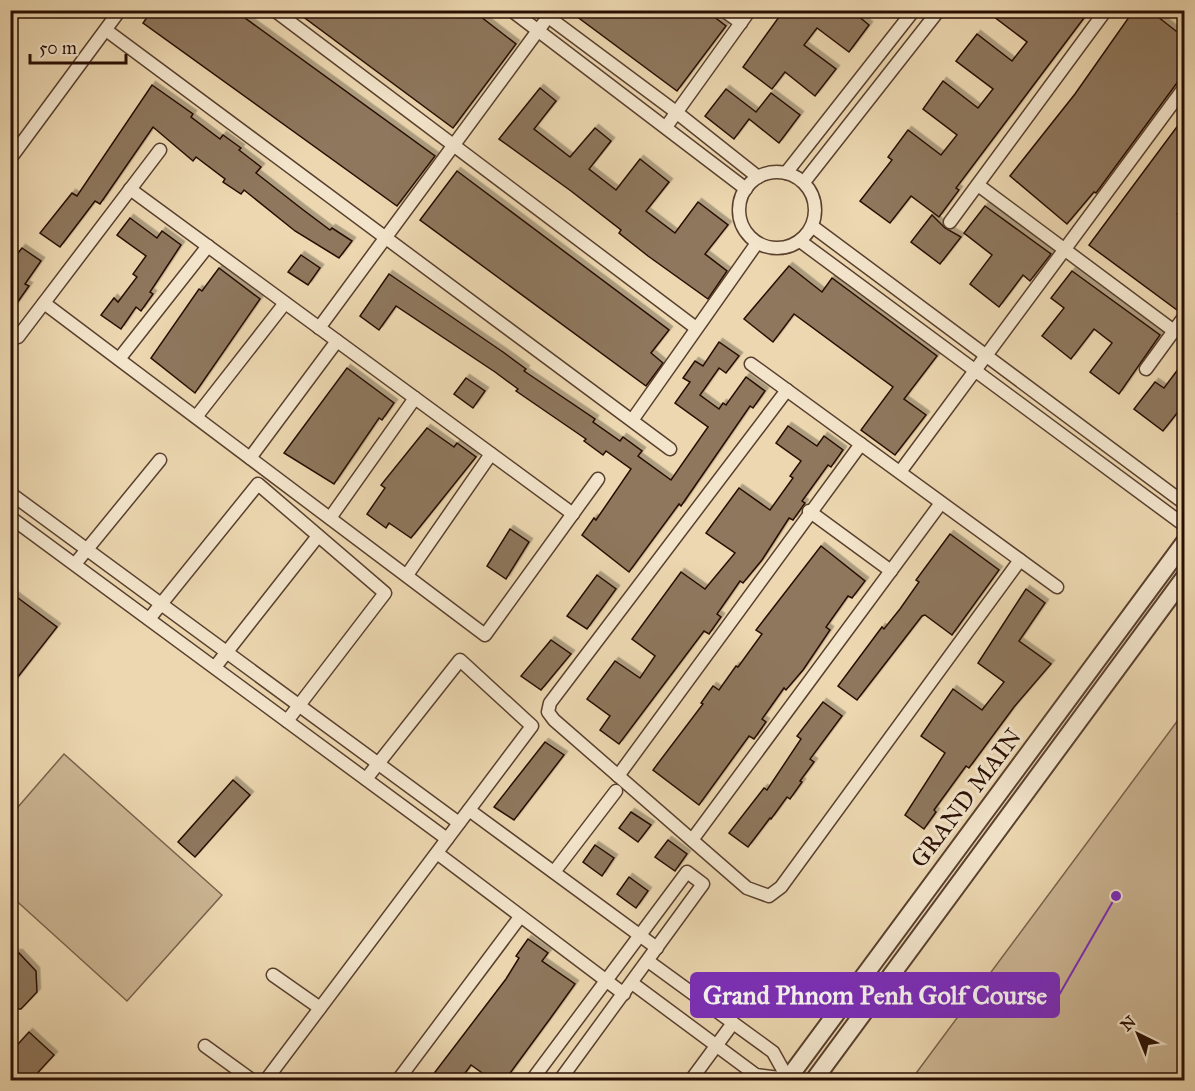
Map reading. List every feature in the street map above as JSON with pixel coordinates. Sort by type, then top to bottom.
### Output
[{"type":"street","points":[[10,159],[120,10]]},
{"type":"street","points":[[274,10],[696,328]]},
{"type":"street","points":[[511,10],[746,189]]},
{"type":"street","points":[[723,10],[741,23]]},
{"type":"street","points":[[666,127],[750,10]]},
{"type":"street","points":[[786,173],[914,10]]},
{"type":"street","points":[[804,183],[939,10]]},
{"type":"street","points":[[950,222],[1106,10]]},
{"type":"street","points":[[1178,10],[1185,15]]},
{"type":"street","points":[[319,328],[538,30],[543,14],[676,112],[758,177]]},
{"type":"street","points":[[106,30],[633,419],[670,449]]},
{"type":"street","points":[[900,472],[1185,88]]},
{"type":"street","points":[[18,337],[160,150]]},
{"type":"street","points":[[767,173],[786,173],[804,183],[815,203],[812,226],[800,241],[789,247],[776,249],[757,243],[745,231],[740,221],[739,210],[746,189],[758,177],[767,173]]},
{"type":"street","points":[[978,185],[1174,331]]},
{"type":"street","points":[[130,189],[573,514]]},
{"type":"street","points":[[812,226],[1185,502]]},
{"type":"street","points":[[800,241],[1185,525]]},
{"type":"street","points":[[633,419],[757,243]]},
{"type":"street","points":[[119,360],[208,246]]},
{"type":"street","points":[[44,303],[485,635],[598,479]]},
{"type":"street","points":[[196,417],[285,303]]},
{"type":"street","points":[[1146,369],[1185,317]]},
{"type":"street","points":[[250,458],[337,341]]},
{"type":"street","points":[[751,363],[1057,587]]},
{"type":"street","points":[[787,390],[550,703],[548,712],[554,720],[747,888],[769,896],[781,887],[1020,560]]},
{"type":"street","points":[[330,518],[415,398]]},
{"type":"street","points":[[618,776],[809,511],[861,444]]},
{"type":"street","points":[[406,575],[491,454]]},
{"type":"street","points":[[75,564],[160,460]]},
{"type":"street","points":[[1139,491],[1150,477]]},
{"type":"street","points":[[149,619],[258,484],[385,593],[287,721]]},
{"type":"street","points":[[11,493],[459,823]]},
{"type":"street","points":[[692,840],[941,503]]},
{"type":"street","points":[[809,511],[891,571]]},
{"type":"street","points":[[10,517],[447,839]]},
{"type":"street","points":[[214,667],[318,536]]},
{"type":"street","name":"GRAND MAIN","points":[[788,1080],[1185,543]]},
{"type":"street","name":"GRAND MAIN","points":[[814,1080],[1185,579]]},
{"type":"street","points":[[266,1080],[532,726],[460,660],[366,779]]},
{"type":"street","points":[[554,872],[616,791]]},
{"type":"street","points":[[469,810],[657,948]]},
{"type":"street","points":[[436,853],[624,994]]},
{"type":"street","points":[[532,1080],[687,872],[703,884],[560,1080]]},
{"type":"street","points":[[398,1080],[520,917]]},
{"type":"street","points":[[648,961],[773,1052],[788,1080]]},
{"type":"street","points":[[273,975],[320,1008]]},
{"type":"street","points":[[632,982],[756,1075],[788,1080]]},
{"type":"street","points":[[691,1080],[733,1023]]},
{"type":"street","points":[[205,1046],[252,1080]]},
{"type":"shaded area","points":[[1184,712],[1184,1080],[911,1080]]},
{"type":"shaded area","points":[[64,754],[222,895],[127,1001],[11,896],[11,815]]},
{"type":"building","points":[[152,10],[234,10],[435,156],[397,206],[143,23]]},
{"type":"building","points":[[294,10],[472,10],[516,44],[453,128]]},
{"type":"building","points":[[568,10],[705,10],[726,26],[677,91]]},
{"type":"building","points":[[784,10],[851,10],[869,25],[849,52],[817,28],[804,45],[836,69],[815,96],[785,72],[772,89],[743,67]]},
{"type":"building","points":[[985,10],[1041,10],[1047,15],[1050,10],[1090,10],[956,188],[959,190],[939,217],[911,196],[890,223],[860,201],[892,160],[888,157],[908,130],[941,155],[957,135],[923,109],[943,81],[978,108],[993,89],[956,61],[977,34],[1012,61],[1027,42]]},
{"type":"building","points":[[1134,10],[1149,10],[1185,38],[1185,72],[1096,193],[1094,192],[1067,224],[1010,176],[1075,94]]},
{"type":"building","points":[[152,85],[193,114],[191,117],[220,139],[223,135],[241,148],[239,150],[261,167],[256,173],[302,209],[330,230],[332,228],[352,241],[339,258],[295,231],[244,190],[241,194],[223,182],[225,179],[196,157],[193,161],[153,127],[100,204],[95,201],[60,247],[40,233],[72,193],[77,196]]},
{"type":"building","points":[[540,88],[556,101],[534,129],[570,157],[595,128],[611,141],[589,169],[616,190],[640,159],[669,182],[646,211],[675,233],[698,202],[728,225],[705,254],[727,271],[708,299],[648,256],[619,233],[621,230],[571,191],[499,139]]},
{"type":"building","points":[[726,89],[756,112],[771,93],[800,115],[779,143],[749,119],[734,139],[705,116]]},
{"type":"building","points":[[1185,116],[1185,204],[1177,214],[1185,220],[1185,300],[1177,310],[1089,245]]},
{"type":"building","points":[[457,171],[669,330],[651,353],[663,363],[646,386],[420,220]]},
{"type":"building","points":[[985,206],[1051,254],[1030,281],[1023,275],[999,307],[970,284],[992,255],[964,233]]},
{"type":"building","points":[[932,215],[945,228],[961,237],[940,264],[911,242]]},
{"type":"building","points":[[130,218],[157,238],[162,231],[181,245],[150,292],[153,294],[141,311],[136,307],[121,329],[101,315],[114,298],[118,302],[137,277],[133,274],[146,256],[117,235]]},
{"type":"building","points":[[22,248],[41,261],[25,284],[29,286],[10,313],[10,263]]},
{"type":"building","points":[[301,255],[320,268],[308,285],[288,272]]},
{"type":"building","points":[[789,266],[822,292],[832,278],[937,356],[904,399],[926,415],[895,455],[861,430],[893,387],[794,314],[773,342],[744,319]]},
{"type":"building","points":[[219,268],[260,299],[195,393],[151,358],[199,289],[202,291]]},
{"type":"building","points":[[1072,271],[1160,335],[1119,394],[1090,372],[1112,343],[1094,329],[1071,359],[1042,336],[1064,308],[1051,298]]},
{"type":"building","points":[[389,274],[503,352],[526,369],[524,371],[595,419],[593,422],[620,441],[623,437],[642,451],[638,456],[671,480],[708,427],[675,403],[690,382],[683,378],[695,361],[703,366],[719,342],[739,356],[726,373],[719,368],[700,395],[719,409],[723,403],[726,405],[746,377],[765,391],[753,408],[750,406],[681,506],[679,504],[629,572],[582,535],[594,518],[596,520],[631,469],[606,451],[603,455],[584,441],[586,439],[516,391],[518,389],[495,372],[396,306],[379,330],[360,316]]},
{"type":"building","points":[[1185,360],[1185,403],[1163,431],[1134,409],[1155,382],[1164,388]]},
{"type":"building","points":[[347,368],[394,403],[382,420],[379,418],[334,484],[284,453]]},
{"type":"building","points":[[466,378],[485,391],[473,408],[454,394]]},
{"type":"building","points":[[788,426],[817,446],[824,436],[843,450],[831,467],[828,465],[802,501],[805,503],[793,520],[789,518],[762,560],[743,583],[740,581],[717,614],[721,617],[709,634],[704,631],[619,744],[600,730],[610,716],[587,699],[615,661],[640,678],[655,656],[632,639],[681,572],[705,589],[735,553],[706,533],[739,488],[770,510],[793,478],[790,476],[801,461],[776,443]]},
{"type":"building","points":[[427,428],[454,447],[457,443],[476,457],[411,538],[389,523],[386,528],[367,514],[385,488],[381,485]]},
{"type":"building","points":[[510,529],[529,542],[506,579],[487,566]]},
{"type":"building","points":[[950,534],[999,570],[952,635],[925,615],[922,616],[857,700],[838,686],[882,627],[884,629],[900,609],[919,582],[916,580]]},
{"type":"building","points":[[821,546],[865,581],[852,598],[848,596],[826,627],[830,630],[803,670],[786,690],[784,688],[762,719],[766,722],[754,739],[749,736],[699,805],[653,770],[703,704],[701,703],[713,686],[719,690],[736,666],[738,667],[762,634],[756,630]]},
{"type":"building","points":[[597,575],[616,589],[587,629],[567,616]]},
{"type":"building","points":[[1026,589],[1045,603],[1019,641],[1051,664],[1014,707],[969,768],[966,766],[934,810],[936,812],[924,829],[905,815],[945,753],[921,736],[953,689],[982,710],[1004,682],[978,663]]},
{"type":"building","points":[[10,592],[57,627],[10,687]]},
{"type":"building","points":[[551,640],[571,654],[541,690],[521,676]]},
{"type":"building","points":[[823,702],[842,716],[810,759],[814,762],[790,799],[787,797],[748,847],[729,833],[764,788],[767,790],[801,739],[797,736]]},
{"type":"building","points":[[545,742],[564,755],[514,820],[494,807]]},
{"type":"building","points":[[233,780],[250,795],[195,857],[178,842]]},
{"type":"building","points":[[631,812],[651,825],[638,842],[619,828]]},
{"type":"building","points":[[668,840],[687,854],[675,871],[655,857]]},
{"type":"building","points":[[595,845],[614,858],[602,876],[583,862]]},
{"type":"building","points":[[629,877],[648,891],[636,908],[617,894]]},
{"type":"building","points":[[528,939],[548,953],[542,961],[575,984],[505,1080],[492,1080],[471,1065],[460,1080],[429,1080],[506,979],[519,958],[516,956]]},
{"type":"building","points":[[19,953],[36,971],[37,992],[21,1009],[10,1009],[10,954]]},
{"type":"building","points":[[29,1032],[54,1055],[31,1080],[10,1080],[10,1053]]},
{"type":"place","name":"Grand Phnom Penh Golf Course","points":[[1116,896]]}]
